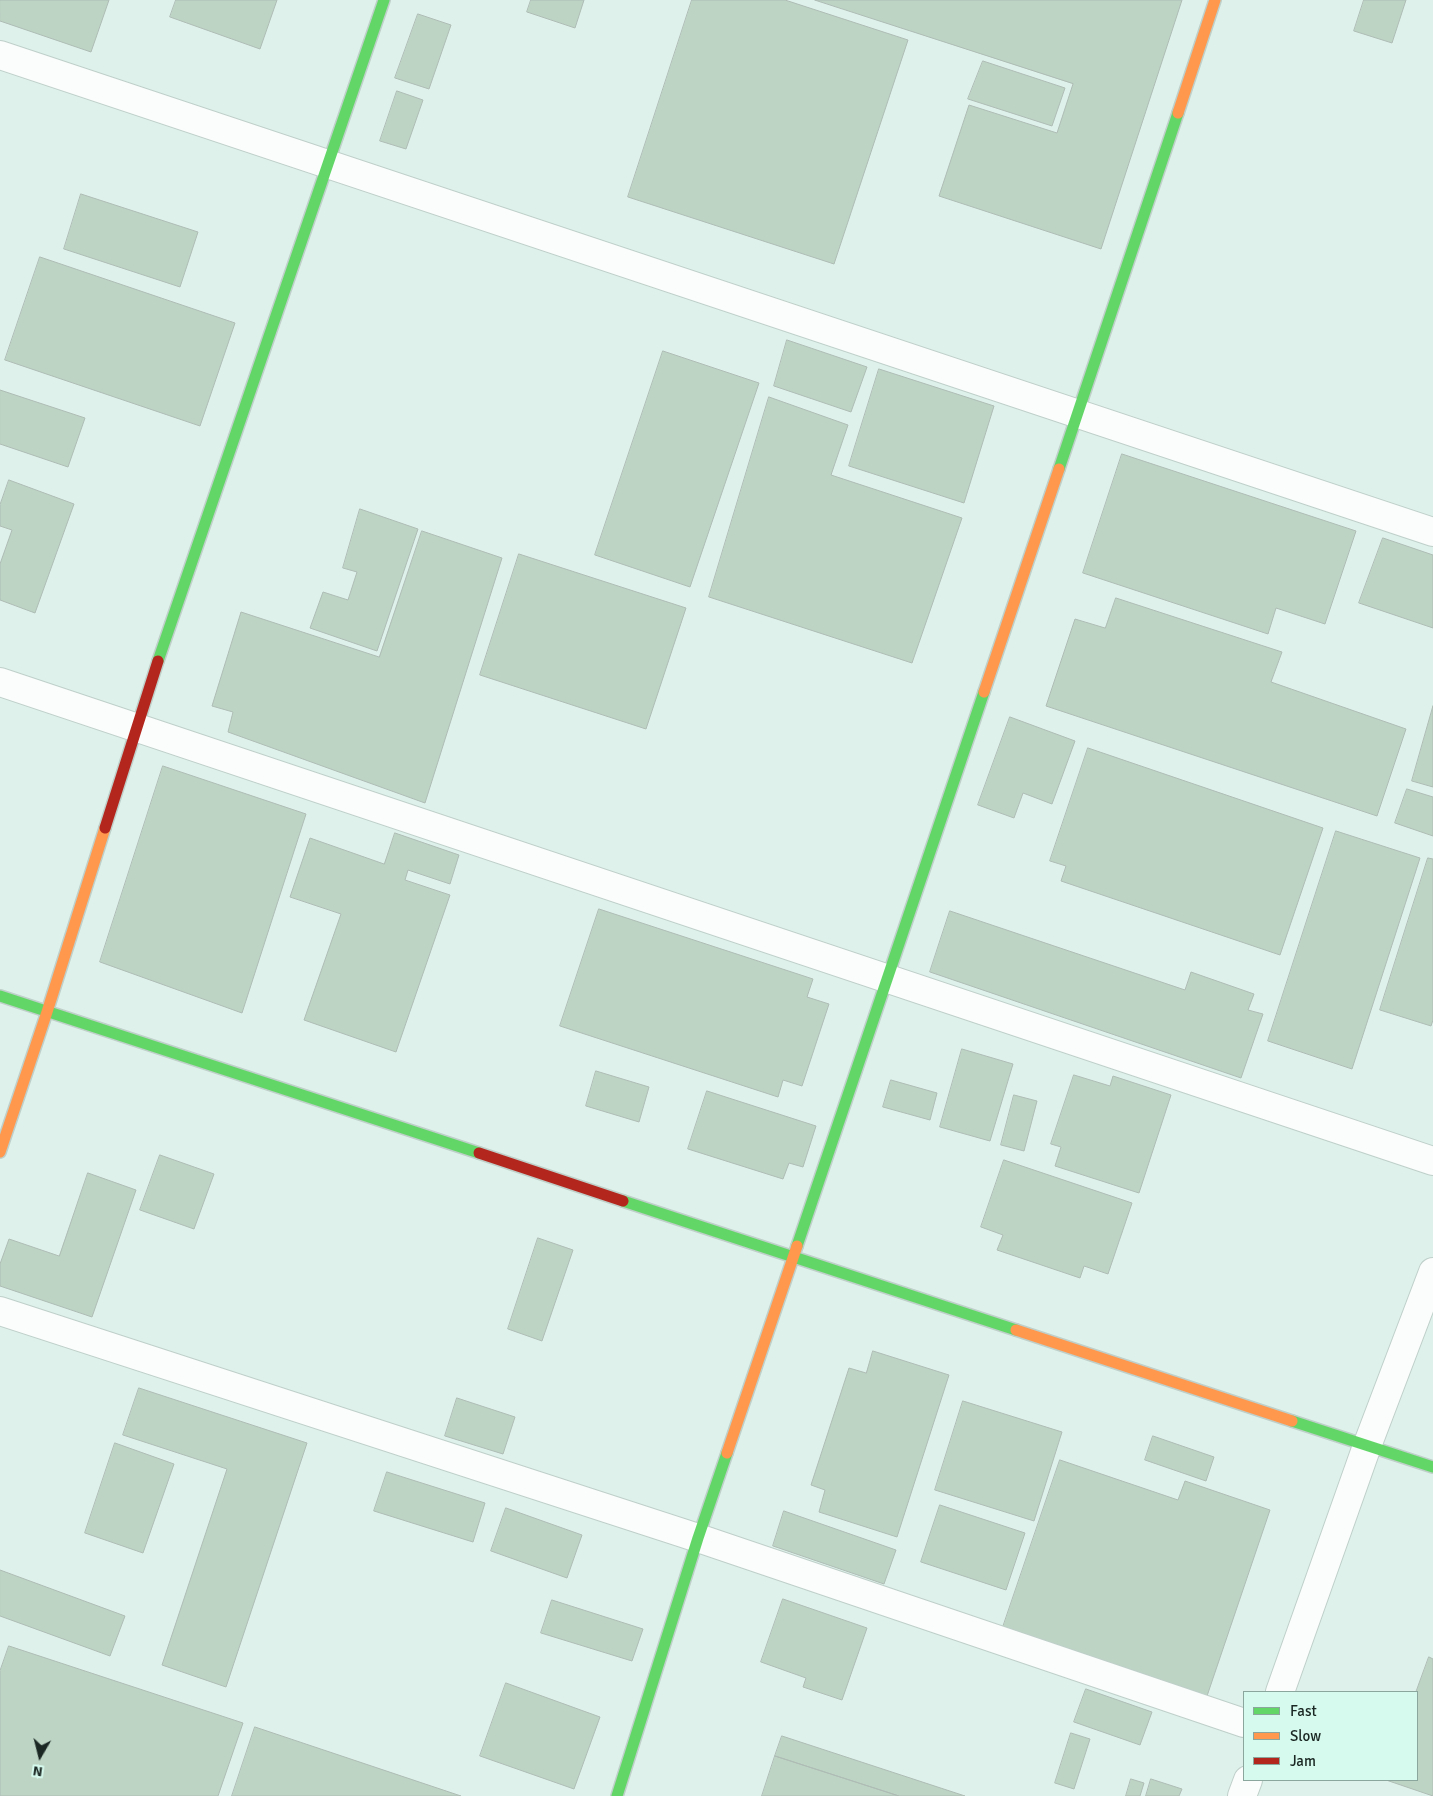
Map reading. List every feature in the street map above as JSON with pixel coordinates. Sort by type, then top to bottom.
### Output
[{"type":"street","points":[[0,1152],[47,1012],[136,727],[384,0]]},
{"type":"street","points":[[617,1796],[698,1538],[1078,414],[1215,0]]},
{"type":"street","points":[[0,55],[1433,532]]},
{"type":"street","points":[[0,682],[1433,1161]]},
{"type":"street","points":[[0,996],[1433,1467]]},
{"type":"street","points":[[1280,1691],[1367,1446],[1433,1272]]},
{"type":"street","points":[[0,1311],[698,1538],[1243,1723]]},
{"type":"street","points":[[1242,1796],[1248,1781]]},
{"type":"building","points":[[0,0],[109,0],[91,52],[0,21]]},
{"type":"building","points":[[176,0],[277,0],[260,49],[170,17]]},
{"type":"building","points":[[531,0],[584,0],[575,28],[527,12]]},
{"type":"building","points":[[692,0],[785,0],[908,40],[834,264],[628,197]]},
{"type":"building","points":[[815,0],[1182,0],[1101,249],[939,196],[969,105],[1057,133],[1073,84]]},
{"type":"building","points":[[1364,0],[1406,0],[1392,43],[1354,31]]},
{"type":"building","points":[[418,14],[451,25],[429,89],[395,78]]},
{"type":"building","points":[[983,61],[1065,88],[1052,126],[968,99]]},
{"type":"building","points":[[397,91],[423,100],[406,149],[380,141]]},
{"type":"building","points":[[81,194],[198,232],[180,287],[64,249]]},
{"type":"building","points":[[40,257],[235,323],[200,426],[5,360]]},
{"type":"building","points":[[787,340],[867,367],[851,412],[774,386]]},
{"type":"building","points":[[663,351],[759,383],[690,587],[595,555]]},
{"type":"building","points":[[879,369],[994,406],[964,503],[849,466]]},
{"type":"building","points":[[0,390],[85,418],[68,467],[0,444]]},
{"type":"building","points":[[769,397],[848,425],[831,475],[962,518],[912,663],[709,597]]},
{"type":"building","points":[[1122,454],[1356,531],[1325,624],[1276,608],[1268,634],[1083,573]]},
{"type":"building","points":[[9,480],[74,504],[35,613],[0,600],[0,564],[12,530],[0,526],[0,505]]},
{"type":"building","points":[[360,509],[418,529],[377,651],[310,628],[323,592],[348,600],[357,572],[343,568]]},
{"type":"building","points":[[422,531],[502,558],[425,803],[228,732],[233,712],[212,706],[241,612],[379,657]]},
{"type":"building","points":[[1383,538],[1433,555],[1433,628],[1359,603]]},
{"type":"building","points":[[519,554],[686,608],[646,729],[480,675]]},
{"type":"building","points":[[1116,598],[1282,652],[1271,682],[1406,729],[1377,816],[1046,706],[1075,619],[1105,628]]},
{"type":"building","points":[[1433,706],[1433,787],[1412,781]]},
{"type":"building","points":[[1010,717],[1075,741],[1052,804],[1023,793],[1014,818],[978,805]]},
{"type":"building","points":[[1088,748],[1323,828],[1280,955],[1061,881],[1066,866],[1050,861]]},
{"type":"building","points":[[163,766],[306,814],[242,1013],[100,962]]},
{"type":"building","points":[[1407,789],[1433,797],[1433,836],[1395,823]]},
{"type":"building","points":[[1336,831],[1420,858],[1352,1069],[1268,1041]]},
{"type":"building","points":[[395,833],[459,855],[450,884],[408,870],[405,880],[450,895],[396,1052],[304,1020],[341,914],[290,897],[310,838],[384,864]]},
{"type":"building","points":[[1428,858],[1433,859],[1433,1020],[1431,1026],[1380,1010]]},
{"type":"building","points":[[599,909],[813,979],[807,997],[829,1004],[802,1086],[783,1080],[778,1097],[560,1026]]},
{"type":"building","points":[[950,911],[1185,990],[1191,972],[1254,994],[1248,1010],[1263,1014],[1241,1078],[930,972]]},
{"type":"building","points":[[962,1049],[1013,1064],[990,1141],[940,1127]]},
{"type":"building","points":[[596,1071],[649,1087],[639,1122],[586,1106]]},
{"type":"building","points":[[1074,1075],[1110,1086],[1113,1076],[1171,1095],[1139,1193],[1055,1166],[1061,1147],[1051,1144]]},
{"type":"building","points":[[891,1080],[937,1093],[930,1120],[883,1107]]},
{"type":"building","points":[[707,1091],[816,1126],[803,1167],[789,1163],[783,1179],[688,1149]]},
{"type":"building","points":[[1014,1095],[1037,1101],[1024,1151],[1001,1145]]},
{"type":"building","points":[[160,1155],[214,1174],[194,1229],[140,1210]]},
{"type":"building","points":[[1004,1160],[1132,1203],[1108,1274],[1084,1266],[1080,1278],[997,1250],[1003,1235],[981,1227]]},
{"type":"building","points":[[88,1173],[136,1190],[92,1317],[0,1286],[0,1264],[9,1239],[59,1256]]},
{"type":"building","points":[[538,1238],[573,1250],[542,1341],[508,1329]]},
{"type":"building","points":[[873,1351],[949,1375],[897,1537],[819,1512],[825,1490],[811,1485],[849,1368],[866,1373]]},
{"type":"building","points":[[139,1388],[307,1443],[226,1687],[162,1665],[227,1469],[123,1435]]},
{"type":"building","points":[[457,1398],[515,1417],[503,1454],[445,1436]]},
{"type":"building","points":[[963,1401],[1062,1432],[1034,1521],[935,1490]]},
{"type":"building","points":[[1153,1436],[1214,1457],[1206,1481],[1145,1460]]},
{"type":"building","points":[[115,1443],[174,1464],[143,1553],[85,1533]]},
{"type":"building","points":[[1060,1460],[1178,1500],[1185,1481],[1270,1510],[1206,1699],[1002,1630]]},
{"type":"building","points":[[387,1472],[485,1503],[473,1542],[374,1511]]},
{"type":"building","points":[[940,1505],[1025,1533],[1006,1590],[921,1562]]},
{"type":"building","points":[[506,1508],[582,1535],[567,1578],[491,1551]]},
{"type":"building","points":[[784,1511],[896,1550],[884,1584],[773,1546]]},
{"type":"building","points":[[0,1570],[125,1616],[110,1656],[0,1616]]},
{"type":"building","points":[[783,1599],[867,1628],[842,1700],[803,1687],[806,1678],[761,1662]]},
{"type":"building","points":[[552,1600],[643,1629],[632,1661],[541,1633]]},
{"type":"building","points":[[9,1646],[243,1723],[218,1796],[0,1796],[0,1671]]},
{"type":"building","points":[[1429,1657],[1433,1659],[1433,1796],[1389,1781],[1418,1781],[1418,1691],[1416,1691]]},
{"type":"building","points":[[506,1683],[600,1717],[574,1789],[480,1756]]},
{"type":"building","points":[[1086,1689],[1152,1712],[1140,1745],[1074,1722]]},
{"type":"building","points":[[255,1727],[461,1796],[232,1796]]},
{"type":"building","points":[[1071,1733],[1090,1739],[1074,1789],[1055,1783]]},
{"type":"building","points":[[782,1736],[965,1796],[899,1796],[775,1756]]},
{"type":"building","points":[[775,1756],[899,1796],[762,1796]]},
{"type":"building","points":[[1131,1779],[1144,1783],[1140,1796],[1126,1796]]},
{"type":"building","points":[[1151,1779],[1182,1789],[1179,1796],[1146,1796]]},
{"type":"traffic: fast","points":[[158,661],[384,0]]},
{"type":"traffic: fast","points":[[1059,469],[1178,113]]},
{"type":"traffic: fast","points":[[797,1246],[984,692]]},
{"type":"traffic: fast","points":[[0,996],[479,1153]]},
{"type":"traffic: fast","points":[[623,1201],[1016,1330]]},
{"type":"traffic: fast","points":[[1292,1421],[1433,1467]]},
{"type":"traffic: fast","points":[[617,1796],[698,1538],[727,1453]]},
{"type":"traffic: slow","points":[[1178,113],[1215,0]]},
{"type":"traffic: slow","points":[[984,692],[1059,469]]},
{"type":"traffic: slow","points":[[0,1152],[47,1012],[105,828]]},
{"type":"traffic: slow","points":[[727,1453],[797,1246]]},
{"type":"traffic: slow","points":[[1016,1330],[1292,1421]]},
{"type":"traffic: jam","points":[[105,828],[158,661]]},
{"type":"traffic: jam","points":[[479,1153],[623,1201]]}]
